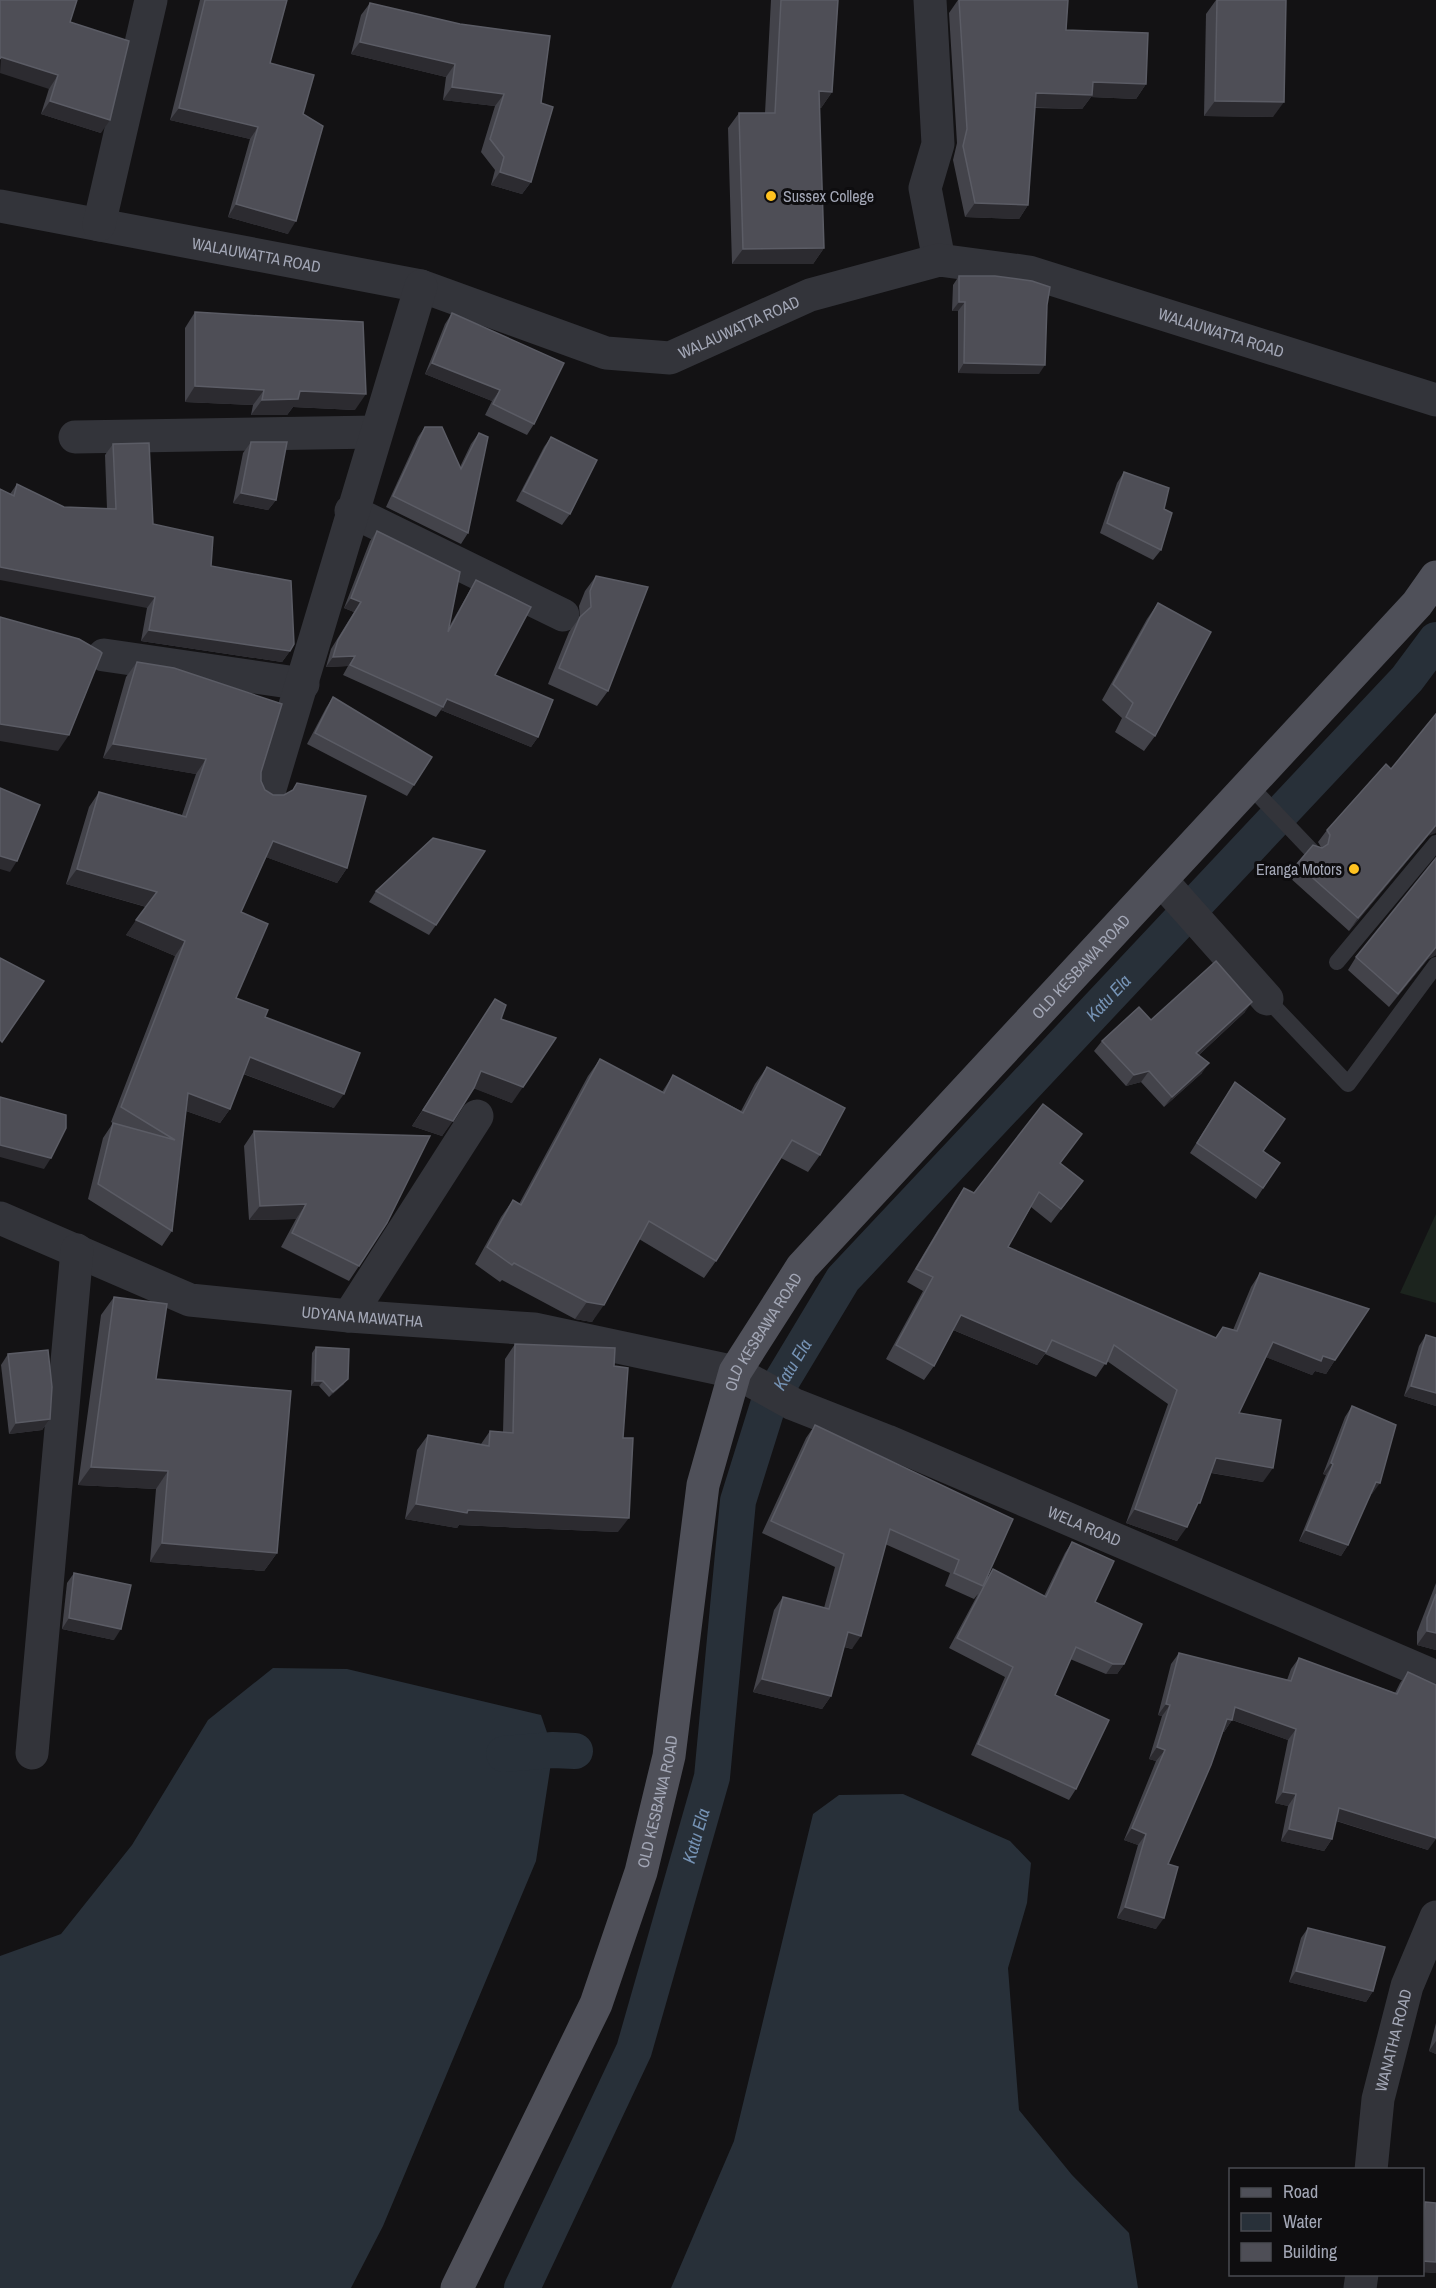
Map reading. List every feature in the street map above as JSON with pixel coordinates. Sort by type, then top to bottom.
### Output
[{"type":"main road","name":"OLD KESBAWA ROAD","points":[[457,2288],[596,2004],[641,1872],[669,1756],[703,1485],[745,1377],[802,1267],[1418,604],[1436,577]]},
{"type":"street","points":[[99,225],[151,0]]},
{"type":"street","points":[[930,0],[938,144],[925,188],[939,260]]},
{"type":"street","name":"WALAUWATTA ROAD","points":[[0,206],[421,285],[606,353],[670,358],[810,295],[939,260],[1029,272],[1436,400]]},
{"type":"street","points":[[269,792],[303,684],[351,511],[421,285]]},
{"type":"street","points":[[75,438],[376,432]]},
{"type":"street","points":[[351,511],[563,615]]},
{"type":"street","points":[[104,655],[303,684]]},
{"type":"street","points":[[1161,880],[1267,999]]},
{"type":"street","points":[[349,1316],[477,1116]]},
{"type":"street","name":"UDYANA MAWATHA","points":[[0,1218],[190,1300],[349,1316],[534,1329],[745,1377]]},
{"type":"street","points":[[32,1753],[77,1250]]},
{"type":"street","name":"WELA ROAD","points":[[745,1377],[793,1404],[887,1441],[1436,1677]]},
{"type":"street","name":"WANATHA ROAD","points":[[1371,2168],[1381,2088],[1407,1986],[1436,1917]]},
{"type":"lane","points":[[1250,786],[1311,850]]},
{"type":"lane","points":[[1337,962],[1436,843]]},
{"type":"lane","points":[[1267,999],[1348,1084],[1436,965]]},
{"type":"shaded area","points":[[1436,1214],[1436,1303],[1400,1293]]},
{"type":"water","points":[[273,1668],[347,1669],[541,1715],[553,1750],[536,1861],[383,2226],[351,2288],[0,2288],[0,1956],[61,1934],[132,1845],[208,1720]]},
{"type":"water","points":[[903,1794],[1010,1841],[1031,1863],[1027,1903],[1008,1968],[1019,2110],[1072,2175],[1129,2233],[1138,2288],[671,2288],[734,2141],[813,1814],[839,1795]]},
{"type":"building","points":[[0,0],[77,0],[70,22],[129,41],[110,120],[50,101],[58,75],[1,57],[0,59]]},
{"type":"building","points":[[205,0],[287,0],[270,63],[314,75],[303,114],[323,126],[296,221],[236,204],[258,127],[179,108]]},
{"type":"building","points":[[781,0],[838,0],[832,92],[819,91],[824,248],[743,249],[739,113],[775,113]]},
{"type":"building","points":[[959,0],[1068,0],[1066,30],[1148,33],[1146,84],[1093,82],[1092,95],[1036,93],[1028,205],[975,203],[963,146],[967,129]]},
{"type":"building","points":[[1217,0],[1286,0],[1284,102],[1215,101]]},
{"type":"building","points":[[370,3],[460,24],[550,36],[541,103],[553,107],[531,182],[500,172],[504,157],[490,139],[504,94],[452,87],[455,64],[360,42]]},
{"type":"building","points":[[959,276],[995,276],[1032,281],[1050,287],[1047,305],[1045,365],[964,363],[965,302],[959,302]]},
{"type":"building","points":[[195,312],[363,322],[366,394],[300,391],[298,399],[262,400],[264,390],[195,386]]},
{"type":"building","points":[[452,313],[564,363],[534,424],[493,404],[500,390],[432,363]]},
{"type":"building","points":[[425,427],[442,427],[461,469],[479,433],[488,437],[468,533],[393,496]]},
{"type":"building","points":[[551,437],[597,460],[570,514],[523,491]]},
{"type":"building","points":[[251,442],[287,442],[276,500],[241,493]]},
{"type":"building","points":[[149,443],[153,524],[213,537],[211,566],[291,581],[294,644],[290,651],[149,630],[155,597],[0,567],[0,489],[14,496],[17,484],[64,507],[116,509],[113,444]]},
{"type":"building","points":[[1124,472],[1169,488],[1164,509],[1172,513],[1161,550],[1107,523]]},
{"type":"building","points":[[377,531],[460,572],[448,632],[476,580],[531,607],[495,675],[553,700],[538,737],[447,699],[443,707],[350,665],[355,656],[333,657],[338,640],[361,602],[351,598]]},
{"type":"building","points":[[596,576],[648,587],[608,691],[559,668],[580,617],[591,607],[590,591]]},
{"type":"building","points":[[1158,603],[1211,632],[1155,736],[1126,717],[1133,703],[1113,684]]},
{"type":"building","points":[[0,617],[79,639],[102,653],[69,735],[0,724]]},
{"type":"building","points":[[137,662],[174,668],[282,704],[261,772],[261,781],[265,790],[273,795],[284,795],[293,790],[297,783],[366,796],[347,868],[273,841],[241,912],[268,924],[236,998],[268,1010],[265,1017],[360,1053],[344,1094],[250,1057],[230,1109],[188,1093],[172,1231],[98,1184],[113,1123],[175,1140],[121,1107],[185,941],[136,920],[157,892],[77,869],[99,792],[186,817],[206,759],[113,744]]},
{"type":"building","points":[[333,697],[432,757],[414,785],[315,733]]},
{"type":"building","points":[[1436,714],[1436,825],[1358,918],[1297,864],[1313,845],[1322,848],[1328,844],[1330,835],[1327,830],[1386,764],[1391,769]]},
{"type":"building","points":[[0,788],[40,805],[17,861],[0,856]]},
{"type":"building","points":[[433,838],[485,851],[436,925],[376,891]]},
{"type":"building","points":[[1436,858],[1436,947],[1398,994],[1356,957]]},
{"type":"building","points":[[0,958],[44,981],[2,1042],[0,1040]]},
{"type":"building","points":[[1216,961],[1252,1002],[1196,1053],[1209,1063],[1172,1097],[1149,1071],[1134,1075],[1102,1041],[1139,1007],[1151,1020]]},
{"type":"building","points":[[495,999],[506,1005],[501,1019],[556,1038],[523,1087],[481,1071],[474,1088],[453,1121],[423,1110]]},
{"type":"building","points":[[600,1059],[664,1093],[673,1075],[743,1113],[767,1067],[845,1108],[820,1155],[792,1140],[716,1261],[649,1221],[604,1305],[587,1302],[514,1263],[512,1265],[487,1247],[513,1200],[521,1205]]},
{"type":"building","points":[[1235,1082],[1285,1119],[1263,1151],[1280,1163],[1263,1188],[1197,1143]]},
{"type":"building","points":[[0,1097],[66,1115],[66,1128],[51,1158],[0,1145]]},
{"type":"building","points":[[1043,1104],[1082,1134],[1060,1163],[1083,1181],[1061,1209],[1039,1192],[1008,1247],[1216,1338],[1223,1327],[1237,1331],[1260,1273],[1369,1309],[1335,1360],[1323,1356],[1321,1361],[1273,1342],[1239,1413],[1281,1420],[1273,1468],[1216,1458],[1200,1503],[1187,1527],[1135,1509],[1177,1390],[1114,1345],[1106,1364],[1052,1340],[1046,1352],[961,1315],[934,1366],[896,1345],[933,1277],[916,1269],[964,1188],[974,1193]]},
{"type":"building","points":[[254,1131],[430,1136],[387,1223],[359,1266],[292,1233],[306,1204],[260,1206]]},
{"type":"building","points":[[114,1297],[167,1304],[156,1379],[291,1391],[277,1553],[162,1543],[168,1471],[91,1467]]},
{"type":"building","points":[[1426,1335],[1436,1338],[1436,1393],[1411,1386]]},
{"type":"building","points":[[515,1344],[615,1348],[614,1366],[628,1368],[623,1438],[633,1438],[629,1518],[468,1510],[467,1513],[416,1504],[428,1435],[489,1446],[490,1431],[513,1433]]},
{"type":"building","points":[[316,1347],[349,1349],[348,1379],[333,1392],[323,1381],[315,1381]]},
{"type":"building","points":[[48,1350],[52,1387],[50,1419],[16,1423],[8,1354]]},
{"type":"building","points":[[1352,1406],[1396,1425],[1380,1483],[1376,1482],[1348,1545],[1306,1530],[1333,1464],[1331,1463]]},
{"type":"building","points":[[815,1425],[1013,1519],[983,1586],[954,1573],[959,1560],[890,1529],[861,1636],[848,1632],[831,1696],[762,1679],[783,1597],[829,1609],[844,1554],[771,1521]]},
{"type":"building","points":[[1072,1542],[1114,1561],[1095,1602],[1142,1624],[1124,1664],[1113,1664],[1076,1647],[1055,1695],[1109,1720],[1076,1789],[978,1744],[1013,1667],[957,1638],[993,1569],[1046,1597]]},
{"type":"building","points":[[74,1573],[131,1585],[121,1629],[69,1618]]},
{"type":"building","points":[[1436,1594],[1436,1633],[1427,1631],[1427,1618]]},
{"type":"building","points":[[1179,1653],[1291,1681],[1299,1658],[1397,1694],[1408,1672],[1436,1685],[1436,1838],[1339,1808],[1332,1839],[1289,1829],[1296,1794],[1283,1792],[1296,1729],[1235,1707],[1232,1720],[1227,1719],[1211,1765],[1168,1864],[1178,1867],[1164,1918],[1125,1907],[1146,1834],[1132,1828],[1165,1750],[1157,1747],[1170,1705],[1166,1704]]},
{"type":"building","points":[[1308,1928],[1385,1947],[1373,1991],[1296,1971]]},
{"type":"building","points":[[1425,2202],[1436,2203],[1436,2262],[1424,2261]]},
{"type":"waterway","name":"Katu Ela","points":[[522,2288],[634,2050],[712,1777],[738,1501],[769,1402],[843,1279],[1407,679],[1436,640]]},
{"type":"waterway","points":[[504,1754],[553,1750],[575,1751]]},
{"type":"place","name":"Sussex College","points":[[771,196]]},
{"type":"place","name":"Eranga Motors","points":[[1354,869]]}]
